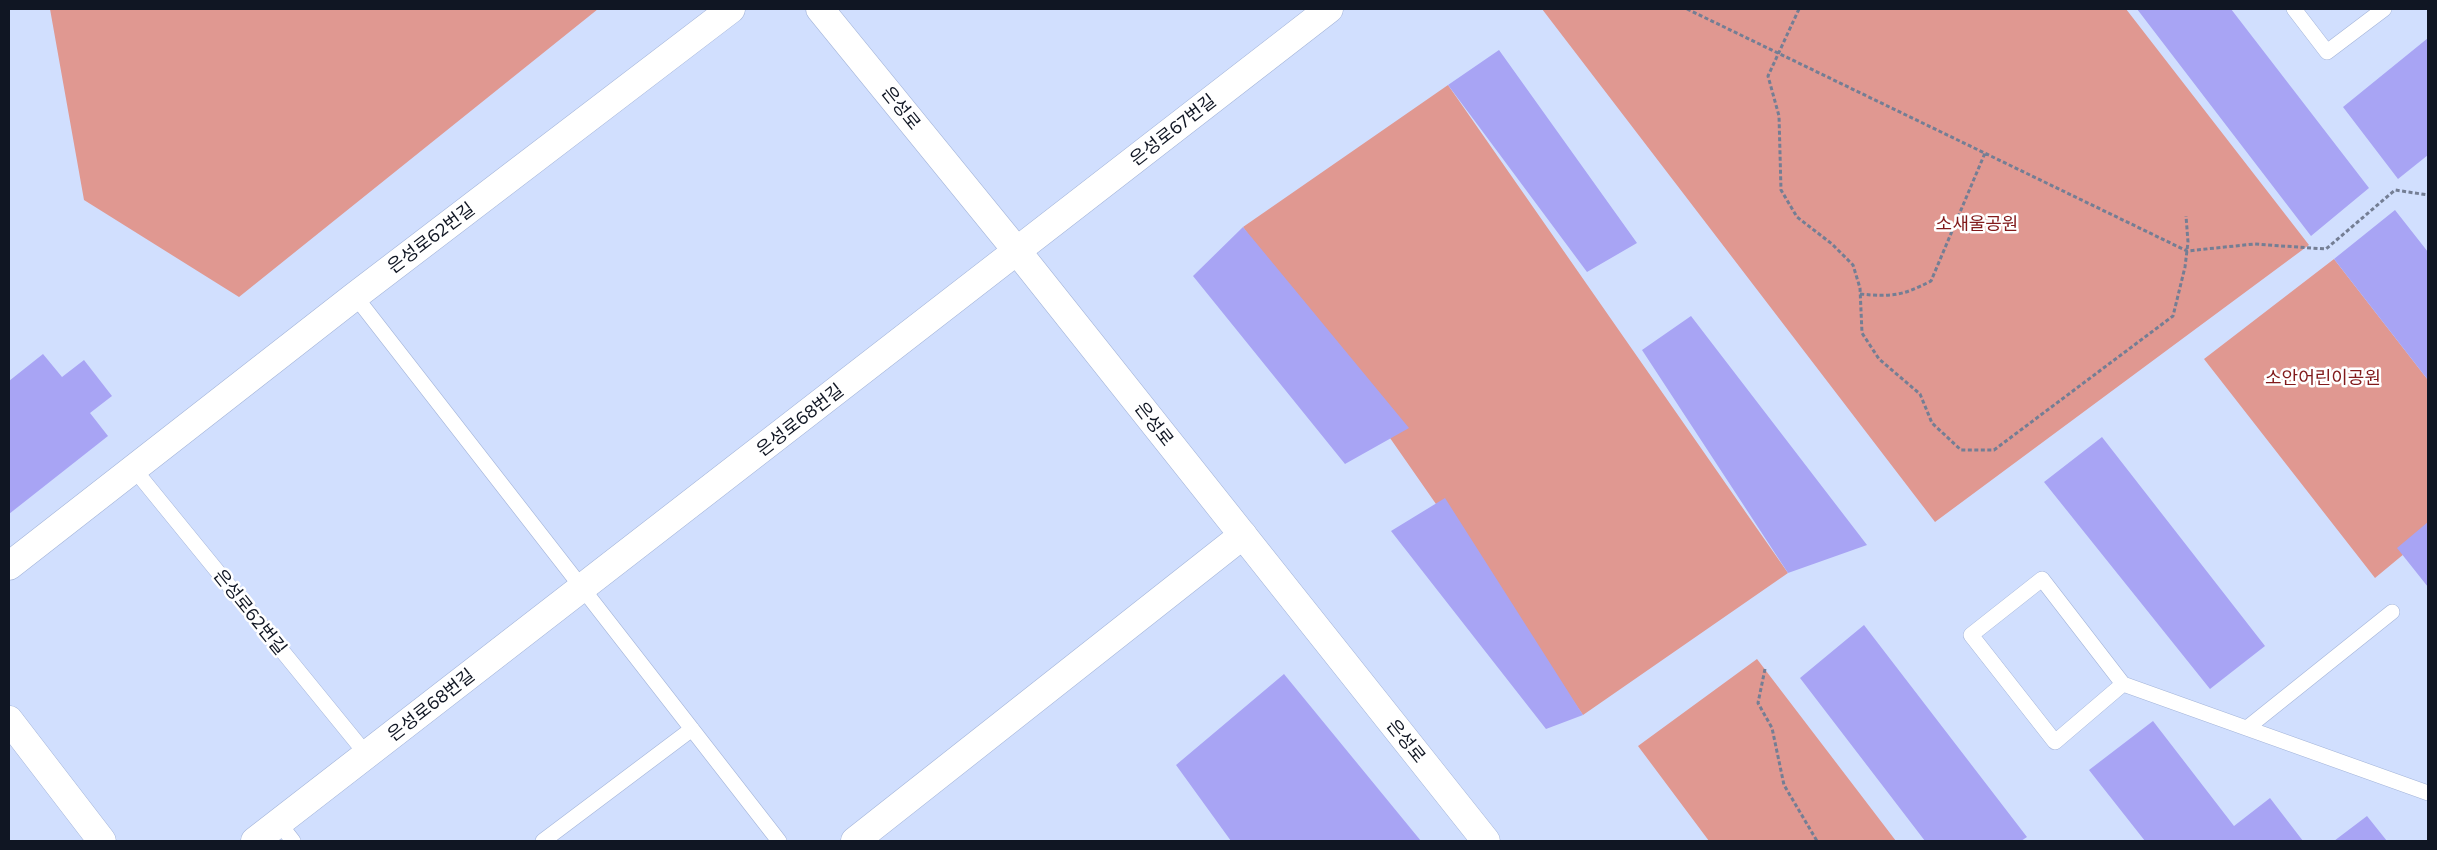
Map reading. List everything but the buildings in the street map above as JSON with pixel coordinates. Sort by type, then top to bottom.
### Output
[{"type":"street","name":"은성로62번길","points":[[9,566],[355,296],[731,9]]},
{"type":"street","name":"은성로","points":[[820,9],[1017,251],[1486,841]]},
{"type":"street","name":"은성로67번길","points":[[1017,251],[1329,9]]},
{"type":"street","name":"은성로68번길","points":[[255,841],[286,832],[367,755],[1017,251]]},
{"type":"street","points":[[855,841],[1243,535]]},
{"type":"street","points":[[9,720],[102,841]]},
{"type":"lane","points":[[2294,9],[2327,52],[2384,9]]},
{"type":"lane","points":[[355,296],[779,841]]},
{"type":"lane","name":"은성로62번길","points":[[134,469],[367,755]]},
{"type":"lane","points":[[2123,684],[2055,742],[1971,635],[2042,579],[2123,684],[2428,793]]},
{"type":"lane","points":[[2247,728],[2392,612]]},
{"type":"lane","points":[[543,841],[692,729]]},
{"type":"path","points":[[1688,9],[2187,251],[2254,244],[2326,249],[2395,190],[2428,195]]},
{"type":"path","points":[[1799,9],[1768,76],[1779,116],[1781,190],[1797,217],[1832,244],[1853,265],[1860,294],[1862,333],[1879,359],[1920,394],[1932,423],[1961,450],[1994,450],[2173,316],[2185,267],[2187,251],[2186,216]]},
{"type":"path","points":[[1860,294],[1890,297],[1911,291],[1931,281],[1985,152]]},
{"type":"path","points":[[1765,669],[1758,704],[1772,728],[1784,785],[1817,841]]},
{"type":"green space","points":[[50,9],[598,9],[239,297],[84,200]]},
{"type":"green space","name":"소새울공원","points":[[1542,9],[2126,9],[2309,245],[1935,522]]},
{"type":"green space","points":[[1448,85],[1788,573],[1583,715],[1243,227]]},
{"type":"green space","name":"소안어린이공원","points":[[2334,259],[2428,380],[2428,534],[2375,578],[2204,359]]},
{"type":"green space","points":[[1757,659],[1896,841],[1709,841],[1638,746]]}]
